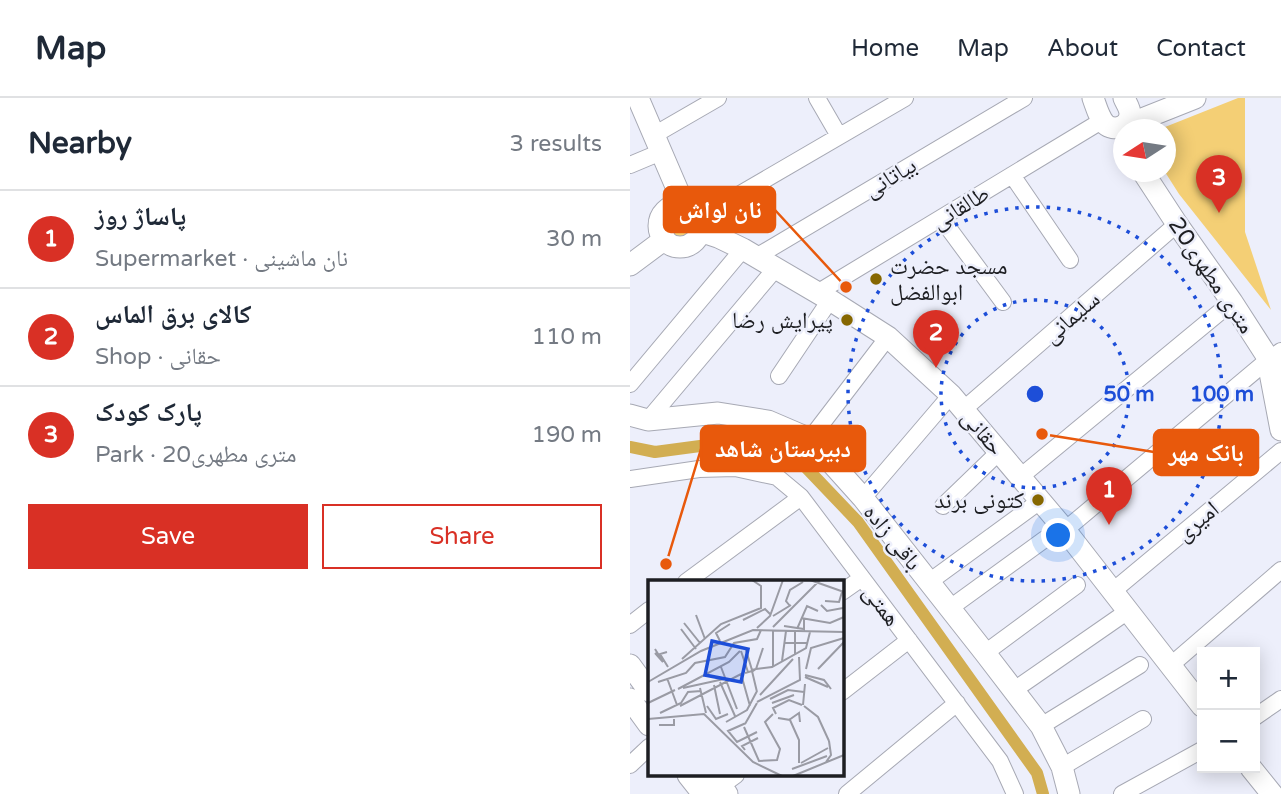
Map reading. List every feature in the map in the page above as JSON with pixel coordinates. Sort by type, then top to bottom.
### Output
[{"type":"street","points":[[630,165],[718,98]]},
{"type":"street","points":[[817,98],[839,136]]},
{"type":"street","points":[[695,218],[905,98]]},
{"type":"street","name":"بیاتانی","points":[[630,384],[750,253],[1024,98]]},
{"type":"street","points":[[1093,98],[1113,122]]},
{"type":"street","points":[[1124,98],[1130,114],[1129,119]]},
{"type":"street","points":[[1131,98],[1148,105],[1171,108]]},
{"type":"street","points":[[1137,119],[1195,98]]},
{"type":"street","points":[[638,110],[658,143],[695,218],[694,242],[682,247],[669,244],[662,234],[660,223],[664,213],[673,206],[695,218]]},
{"type":"street","name":"طالقانی","points":[[823,297],[940,218],[1012,175],[1113,127]]},
{"type":"street","points":[[1012,175],[1070,260]]},
{"type":"street","name":"20متری مطهری","points":[[1150,182],[1232,302],[1275,356],[1281,378]]},
{"type":"street","name":"حقانی","points":[[695,218],[718,237],[776,268],[888,337],[958,402],[1065,530],[1197,699]]},
{"type":"street","points":[[940,218],[1003,302]]},
{"type":"street","name":"سلیمانی","points":[[863,498],[958,402],[1177,224]]},
{"type":"street","points":[[630,265],[665,239]]},
{"type":"street","points":[[639,418],[776,268]]},
{"type":"street","points":[[779,376],[823,297]]},
{"type":"street","points":[[1020,477],[1232,302]]},
{"type":"street","points":[[810,439],[888,337]]},
{"type":"street","points":[[1275,356],[1281,430]]},
{"type":"street","points":[[1065,530],[1275,356]]},
{"type":"street","name":"باقی زاده","points":[[639,418],[718,413],[768,421],[810,439],[863,498],[1041,726],[1062,767],[1069,794]]},
{"type":"street","points":[[943,506],[1000,451]]},
{"type":"street","name":"امیری","points":[[1113,591],[1281,451]]},
{"type":"street","name":"همتی","points":[[630,479],[699,469],[735,468],[777,477],[801,497],[957,703],[1000,761],[1015,794]]},
{"type":"street","points":[[706,576],[801,497]]},
{"type":"street","points":[[929,582],[1040,501]]},
{"type":"street","points":[[950,608],[1045,539]]},
{"type":"street","points":[[1171,665],[1281,569]]},
{"type":"street","points":[[844,591],[862,578]]},
{"type":"street","points":[[985,653],[1077,585]]},
{"type":"street","points":[[630,625],[648,611]]},
{"type":"street","points":[[1014,690],[1128,611]]},
{"type":"street","points":[[844,690],[909,640]]},
{"type":"street","points":[[630,664],[648,690]]},
{"type":"street","points":[[1041,726],[1140,665]]},
{"type":"street","points":[[630,699],[648,724]]},
{"type":"street","points":[[1260,714],[1281,699]]},
{"type":"street","points":[[847,794],[957,703]]},
{"type":"street","points":[[1062,767],[1143,719]]},
{"type":"street","points":[[630,765],[648,748]]},
{"type":"street","points":[[1122,794],[1197,753]]},
{"type":"street","points":[[1255,773],[1272,794]]},
{"type":"street","points":[[691,776],[720,785]]},
{"type":"shaded area","points":[[1238,98],[1245,98],[1245,232],[1271,310],[1171,182],[1176,182],[1176,123]]},
{"type":"shaded area","points":[[680,215],[688,218],[691,226],[688,234],[680,237],[672,234],[669,226],[672,218]]},
{"type":"waterway","points":[[630,447],[655,452],[715,444],[745,444],[796,457],[858,522],[1037,773],[1043,794]]},
{"type":"place","name":"پارک کودک","points":[[1219,213]]},
{"type":"place","name":"مسجد حضرت ابوالفضل","points":[[876,279]]},
{"type":"place","name":"نان لواش","points":[[846,287]]},
{"type":"place","name":"پیرایش رضا","points":[[847,320]]},
{"type":"place","name":"کالای برق الماس","points":[[936,368]]},
{"type":"place","name":"بانک مهر","points":[[1042,434]]},
{"type":"place","name":"کتونی برند","points":[[1038,500]]},
{"type":"place","name":"پاساژ روز","points":[[1109,525]]},
{"type":"place","name":"دبیرستان شاهد","points":[[666,564]]}]
